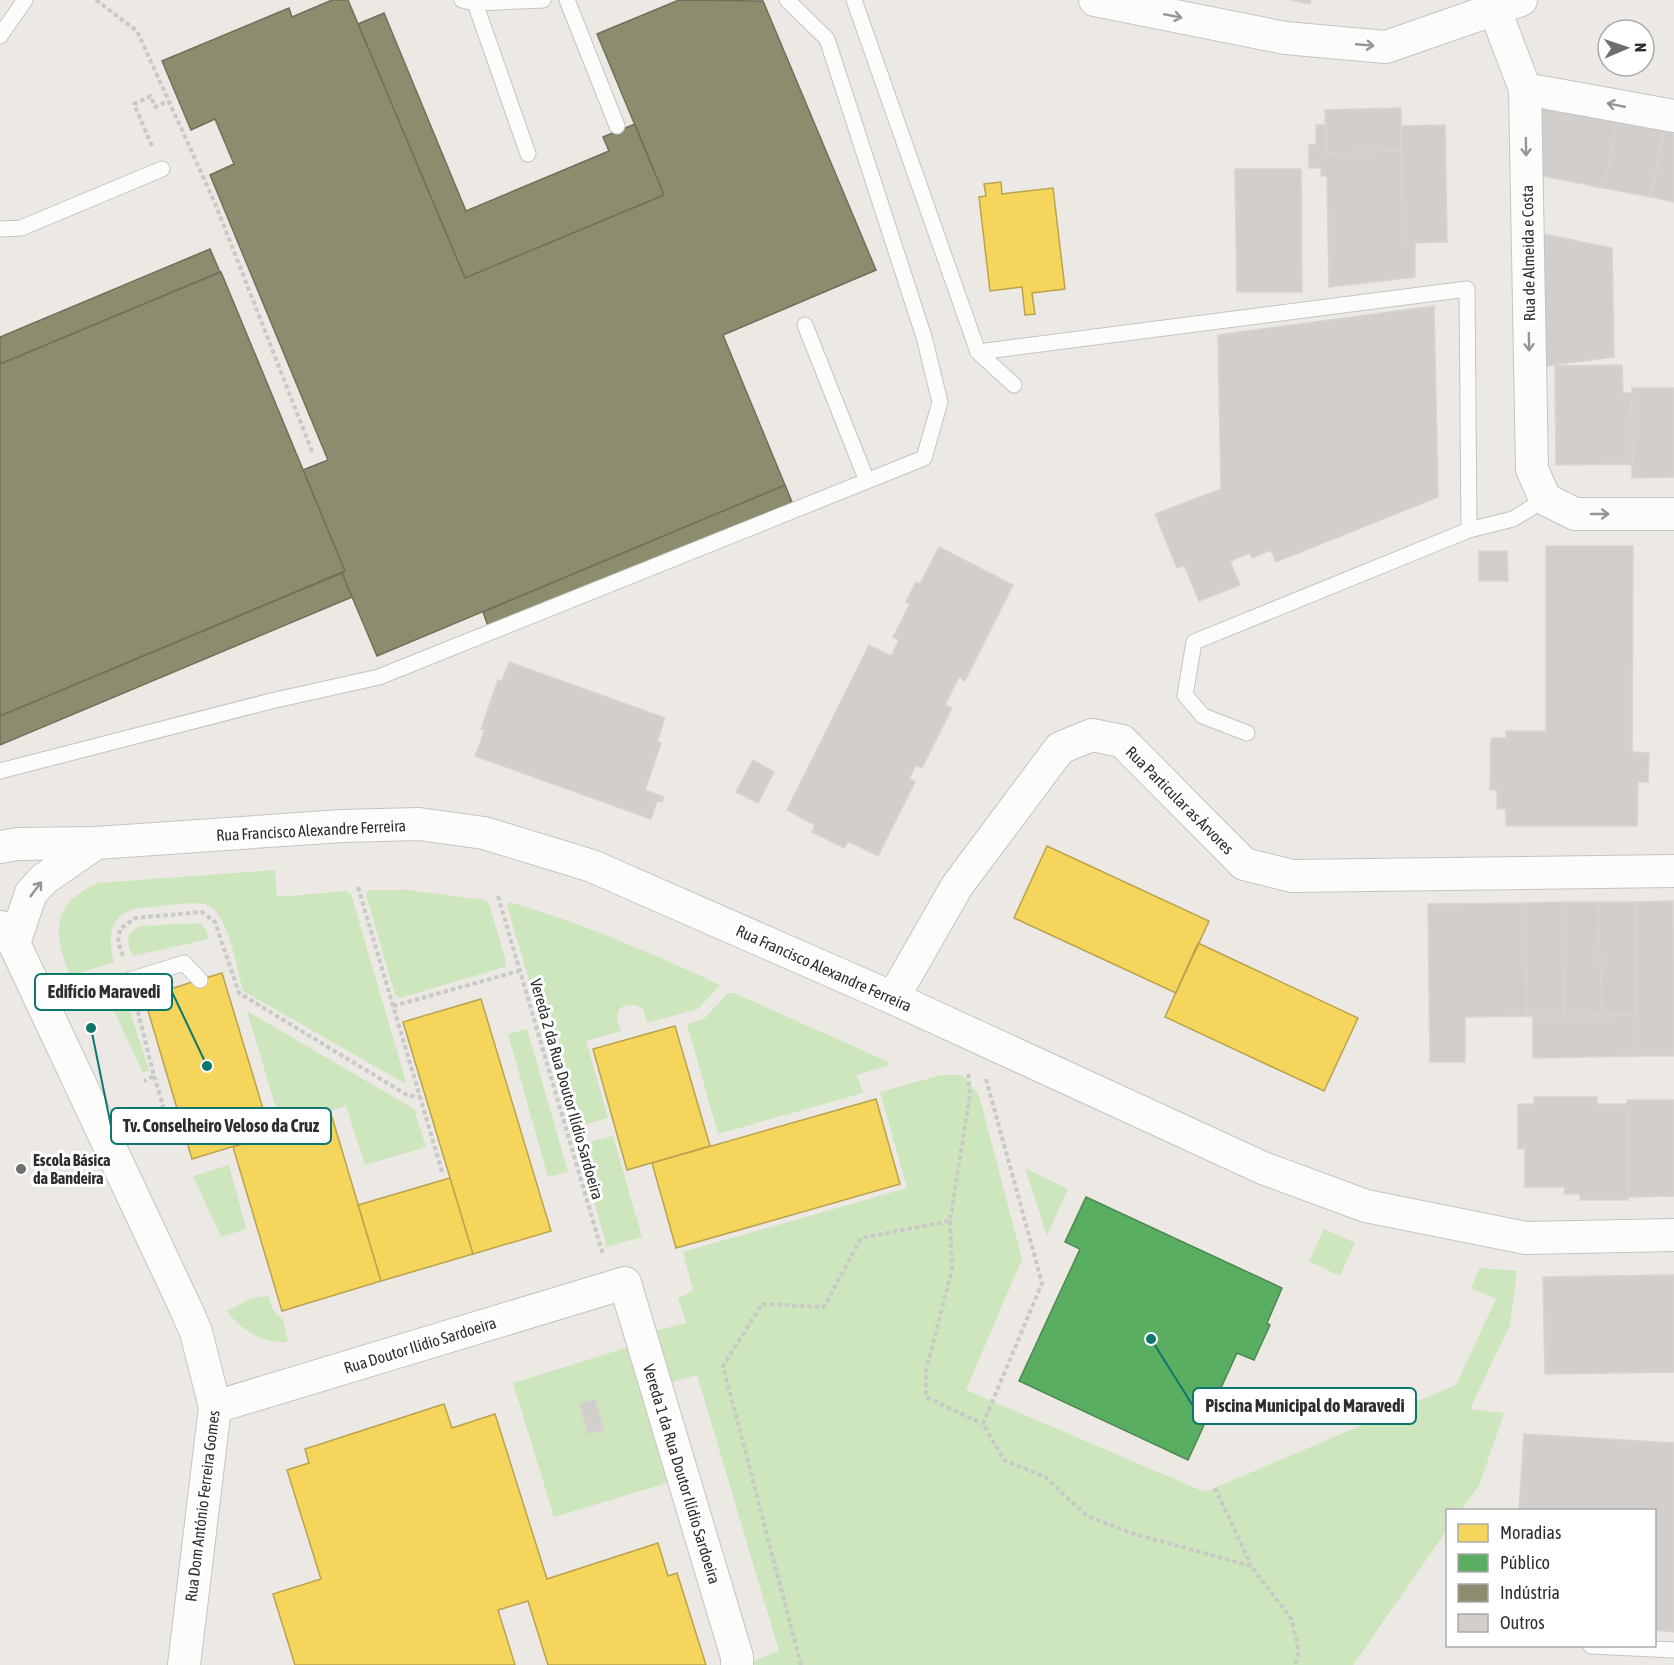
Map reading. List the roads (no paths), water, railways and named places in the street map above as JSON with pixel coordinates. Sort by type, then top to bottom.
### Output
[{"type":"street","points":[[1095,0],[1285,38],[1386,47],[1508,5]]},
{"type":"street","name":"Rua de Almeida e Costa","points":[[1508,5],[1525,89],[1532,469],[1545,499]]},
{"type":"street","points":[[1525,89],[1674,116]]},
{"type":"street","points":[[1545,499],[1575,514],[1674,514]]},
{"type":"street","name":"Rua Particular as Árvores","points":[[893,998],[957,886],[1060,748],[1092,735],[1122,741],[1244,864],[1292,876],[1674,871]]},
{"type":"street","name":"Rua Francisco Alexandre Ferreira","points":[[0,847],[18,844],[96,843],[342,826],[419,824],[484,833],[592,866],[893,998],[1263,1168],[1365,1206],[1526,1238],[1674,1235]]},
{"type":"street","points":[[7,935],[31,893],[44,879],[96,843]]},
{"type":"street","name":"Rua Dom António Ferreira Gomes","points":[[7,935],[44,1007],[193,1324],[215,1407],[184,1665]]},
{"type":"street","name":"Rua Doutor Ilídio Sardoeira","points":[[215,1407],[625,1283]]},
{"type":"street","name":"Vereda 1 da Rua Doutor Ilídio Sardoeira","points":[[625,1283],[724,1612],[737,1665]]},
{"type":"lane","points":[[0,36],[25,0]]},
{"type":"lane","points":[[528,154],[469,2],[543,0]]},
{"type":"lane","points":[[567,0],[617,126]]},
{"type":"lane","points":[[0,771],[271,701],[379,677],[924,458],[940,402],[924,337],[827,39],[787,0]]},
{"type":"lane","points":[[854,0],[978,352],[1014,385]]},
{"type":"lane","points":[[0,229],[21,228],[162,169]]},
{"type":"lane","points":[[978,352],[1467,289],[1469,530]]},
{"type":"lane","points":[[806,325],[867,481]]},
{"type":"lane","points":[[1247,733],[1203,716],[1185,695],[1194,642],[1469,530],[1513,519],[1545,499]]},
{"type":"lane","points":[[44,1007],[184,963],[200,980]]},
{"type":"lane","points":[[1612,1647],[1674,1650]]},
{"type":"place","name":"Tv. Conselheiro Veloso da Cruz","points":[[91,1028]]},
{"type":"place","name":"Edifício Maravedi","points":[[207,1066]]},
{"type":"place","name":"Escola Básica da Bandeira","points":[[21,1169]]},
{"type":"place","name":"Piscina Municipal do Maravedi","points":[[1151,1339]]}]
